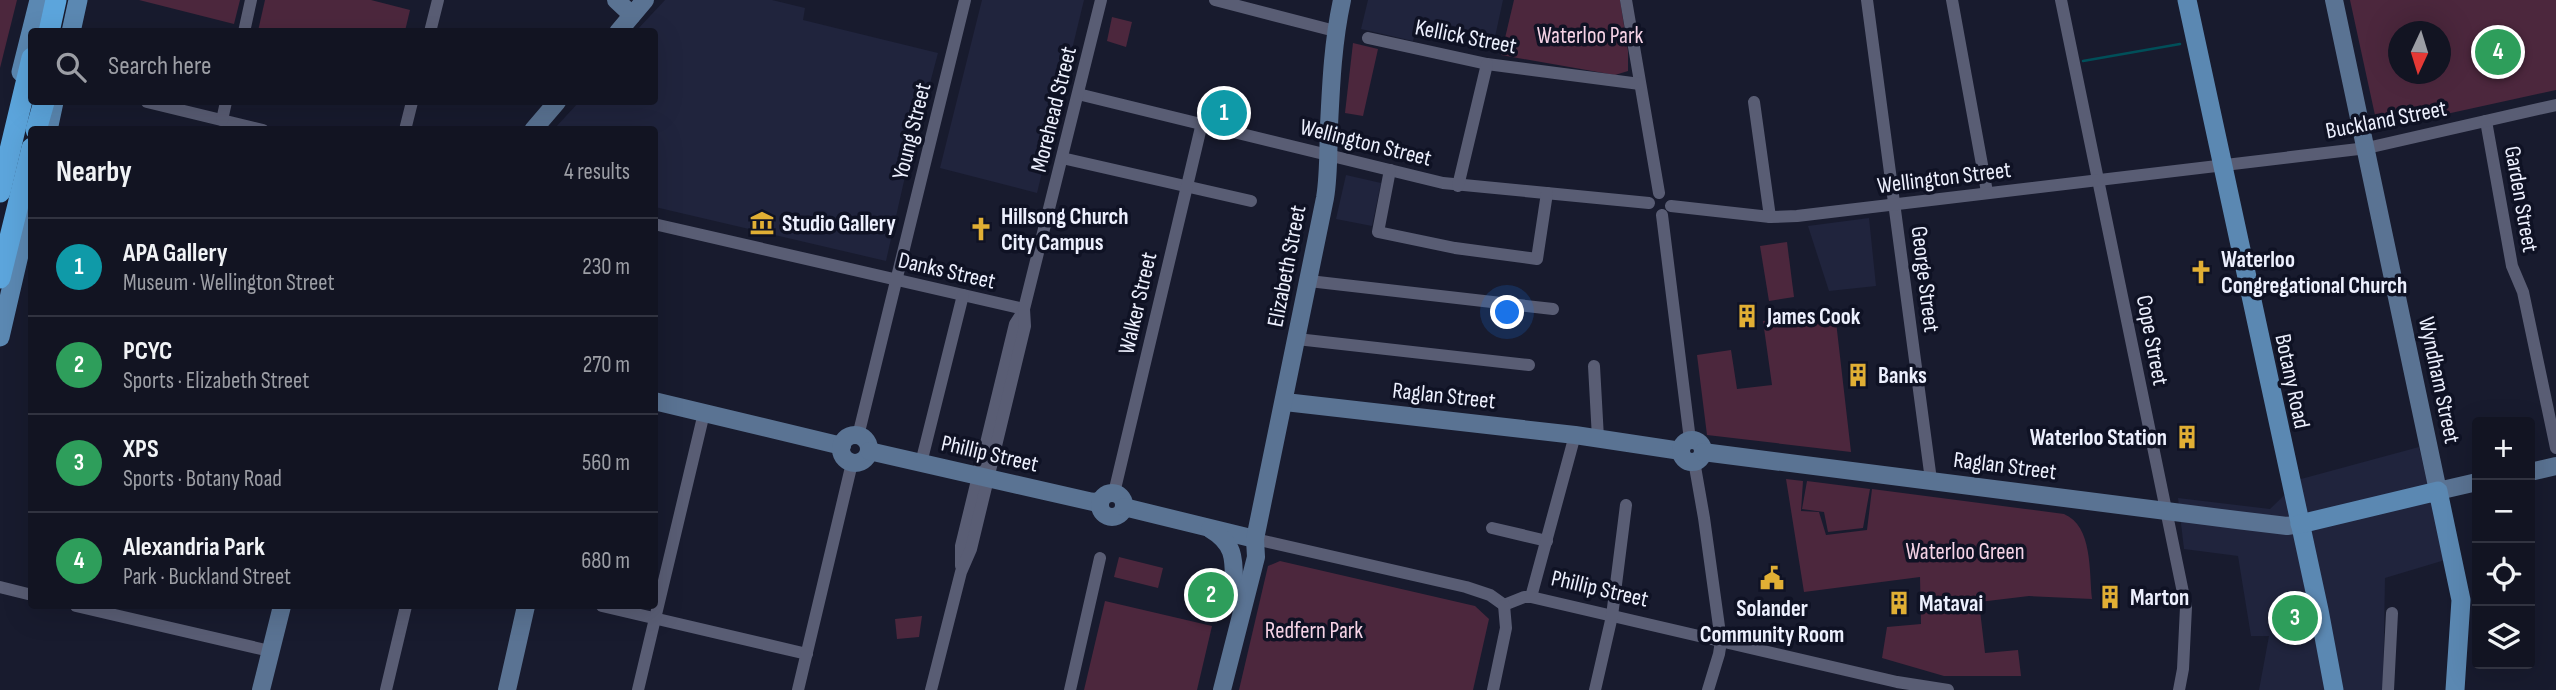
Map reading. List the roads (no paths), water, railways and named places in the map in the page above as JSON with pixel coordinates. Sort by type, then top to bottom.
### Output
[{"type":"highway","points":[[39,28],[45,0]]},
{"type":"highway","points":[[49,28],[56,0]]},
{"type":"highway","points":[[62,28],[68,0]]},
{"type":"highway","points":[[0,192],[28,75]]},
{"type":"highway","points":[[0,228],[31,105]]},
{"type":"highway","points":[[37,126],[43,105]]},
{"type":"highway","points":[[0,278],[28,164]]},
{"type":"main road","points":[[32,28],[39,0]]},
{"type":"main road","points":[[72,28],[78,0]]},
{"type":"main road","name":"Botany Road","points":[[2187,0],[2334,690]]},
{"type":"main road","points":[[0,155],[28,44]]},
{"type":"main road","points":[[49,126],[53,105]]},
{"type":"main road","points":[[0,337],[28,218]]},
{"type":"main road","points":[[2300,524],[2438,491]]},
{"type":"main road","name":"Wyndham Street","points":[[2438,491],[2461,600],[2455,690]]},
{"type":"street","points":[[245,28],[251,0]]},
{"type":"street","points":[[431,28],[438,0]]},
{"type":"street","points":[[616,0],[632,15]]},
{"type":"street","points":[[621,28],[645,0]]},
{"type":"street","name":"Young Street","points":[[864,443],[896,279],[965,0]]},
{"type":"street","name":"Morehead Street","points":[[931,690],[961,572],[971,549],[983,477],[1025,326],[1024,309],[1101,0]]},
{"type":"street","points":[[1215,0],[1335,31]]},
{"type":"street","name":"Elizabeth Street","points":[[1222,690],[1256,557],[1255,539],[1285,402],[1329,175],[1335,31],[1342,0]]},
{"type":"street","points":[[1626,0],[1659,193]]},
{"type":"street","name":"George Street","points":[[1867,0],[1931,480]]},
{"type":"street","points":[[1952,0],[1987,192]]},
{"type":"street","name":"Cope Street","points":[[2061,0],[2186,607],[2183,669],[2177,689]]},
{"type":"street","name":"Wyndham Street","points":[[2334,0],[2438,491]]},
{"type":"street","name":"Kellick Street","points":[[1368,38],[1487,64],[1640,84]]},
{"type":"street","points":[[1458,186],[1487,64]]},
{"type":"street","name":"Wellington Street","points":[[1078,93],[1458,186],[1649,203]]},
{"type":"street","points":[[1754,102],[1770,217]]},
{"type":"street","points":[[160,105],[247,126]]},
{"type":"street","points":[[222,120],[225,105]]},
{"type":"street","points":[[406,126],[411,105]]},
{"type":"street","points":[[536,126],[554,105]]},
{"type":"street","name":"Buckland Street","points":[[2222,165],[2367,148],[2556,105]]},
{"type":"street","name":"Garden Street","points":[[2486,121],[2512,266],[2523,292],[2556,448]]},
{"type":"street","name":"Walker Street","points":[[1113,500],[1202,123]]},
{"type":"street","points":[[1062,158],[1251,201]]},
{"type":"street","name":"Wellington Street","points":[[1667,211],[1797,216],[2222,165]]},
{"type":"street","points":[[1390,170],[1378,232],[1455,248],[1537,259],[1547,193]]},
{"type":"street","points":[[1667,211],[1652,212],[1649,203],[1652,196],[1659,193],[1668,197],[1667,211],[1692,451],[1721,641],[1709,690]]},
{"type":"street","name":"Danks Street","points":[[658,225],[1024,309]]},
{"type":"street","points":[[1308,281],[1553,309]]},
{"type":"street","points":[[921,463],[962,295]]},
{"type":"street","points":[[1297,339],[1530,365]]},
{"type":"street","points":[[1594,366],[1598,438]]},
{"type":"street","points":[[658,402],[842,446]]},
{"type":"street","name":"Raglan Street","points":[[1285,402],[1575,435],[2287,526],[2300,524]]},
{"type":"street","points":[[638,690],[704,412]]},
{"type":"street","points":[[1531,597],[1575,435]]},
{"type":"street","points":[[850,437],[864,443],[861,462],[852,463],[845,458],[842,446],[850,437]]},
{"type":"street","name":"Phillip Street","points":[[864,443],[921,463],[1093,502],[1113,500],[1207,528],[1466,587],[1490,595],[1504,605],[1531,597],[1897,682],[1948,690]]},
{"type":"street","points":[[798,690],[852,463]]},
{"type":"street","points":[[2535,471],[2556,466]]},
{"type":"street","points":[[2438,491],[2472,483]]},
{"type":"street","points":[[1595,690],[1612,616],[1626,505]]},
{"type":"street","points":[[1207,528],[1224,539],[1232,554],[1235,562],[1234,594]]},
{"type":"street","points":[[1492,528],[1547,541]]},
{"type":"street","name":"Elizabeth Street","points":[[1210,690],[1245,554],[1255,539]]},
{"type":"street","points":[[1070,690],[1100,558]]},
{"type":"street","points":[[0,587],[28,594]]},
{"type":"street","points":[[1493,690],[1506,628],[1504,605]]},
{"type":"street","points":[[89,609],[270,652]]},
{"type":"street","points":[[261,690],[281,609]]},
{"type":"street","points":[[386,690],[405,609]]},
{"type":"street","points":[[506,690],[525,609]]},
{"type":"street","points":[[616,609],[807,654]]},
{"type":"street","points":[[2388,690],[2392,613]]},
{"type":"waterway","points":[[2083,61],[2180,44]]},
{"type":"place","name":"Alexandria Park","points":[[2498,52]]},
{"type":"place","name":"APA Gallery","points":[[1224,113]]},
{"type":"place","name":"Studio Gallery","points":[[762,223]]},
{"type":"place","name":"Hillsong Church City Campus","points":[[981,229]]},
{"type":"place","name":"Waterloo Congregational Church","points":[[2201,272]]},
{"type":"place","name":"James Cook","points":[[1747,316]]},
{"type":"place","name":"Banks","points":[[1858,375]]},
{"type":"place","name":"Waterloo Station","points":[[2187,437]]},
{"type":"place","name":"Solander Community Room","points":[[1772,578]]},
{"type":"place","name":"PCYC","points":[[1211,595]]},
{"type":"place","name":"Marton","points":[[2110,597]]},
{"type":"place","name":"Matavai","points":[[1899,603]]},
{"type":"place","name":"XPS","points":[[2295,618]]},
{"type":"park label","name":"Waterloo Park","points":[[1590,35]]},
{"type":"park label","name":"Waterloo Green","points":[[1965,551]]},
{"type":"park label","name":"Redfern Park","points":[[1314,630]]}]
